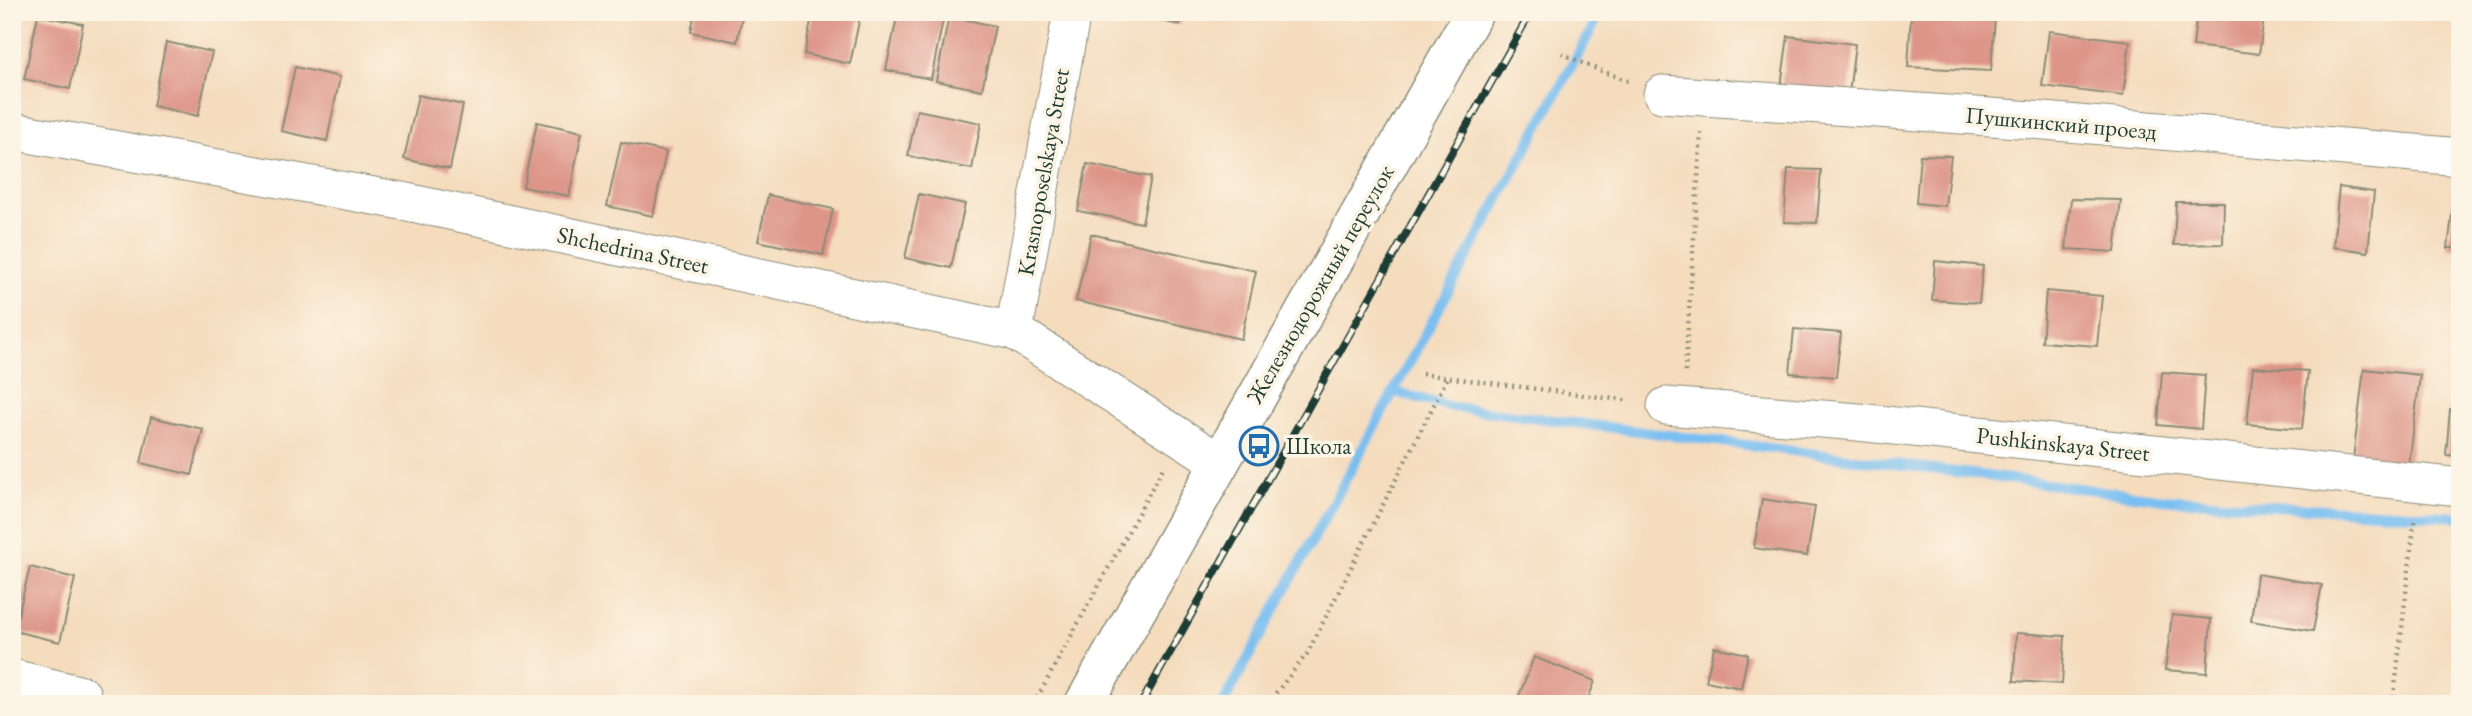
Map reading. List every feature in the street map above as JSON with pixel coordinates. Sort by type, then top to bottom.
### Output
[{"type":"street","name":"Krasnoposelskaya Street","points":[[1014,331],[1072,12]]},
{"type":"street","name":"Железнодорожный переулок","points":[[1084,704],[1474,12]]},
{"type":"street","name":"Пушкинский проезд","points":[[1662,94],[2033,120],[2460,157]]},
{"type":"street","name":"Shchedrina Street","points":[[12,131],[407,202],[1014,331],[1219,462]]},
{"type":"street","name":"Pushkinskaya Street","points":[[1674,407],[1858,422],[2460,487]]},
{"type":"street","points":[[12,678],[82,695],[80,704]]},
{"type":"path","points":[[1562,53],[1662,94]]},
{"type":"path","points":[[1422,374],[1674,407],[1703,97]]},
{"type":"path","points":[[1267,704],[1307,654],[1448,377]]},
{"type":"path","points":[[1034,704],[1180,437]]},
{"type":"path","points":[[2393,704],[2419,483]]},
{"type":"building","points":[[695,12],[743,12],[737,42],[691,32]]},
{"type":"building","points":[[813,12],[861,12],[850,64],[804,54]]},
{"type":"building","points":[[898,12],[931,12],[944,15],[931,79],[886,70]]},
{"type":"building","points":[[1121,12],[1182,12],[1180,25]]},
{"type":"building","points":[[2197,12],[2264,17],[2259,54],[2193,46]]},
{"type":"building","points":[[1911,14],[1995,18],[1991,71],[1908,67]]},
{"type":"building","points":[[38,15],[83,24],[70,89],[24,79]]},
{"type":"building","points":[[949,16],[995,26],[982,90],[936,81]]},
{"type":"building","points":[[2049,31],[2130,41],[2123,96],[2042,86]]},
{"type":"building","points":[[1788,36],[1855,44],[1849,94],[1781,86]]},
{"type":"building","points":[[166,42],[212,52],[198,116],[153,106]]},
{"type":"building","points":[[295,67],[340,77],[327,141],[281,131]]},
{"type":"building","points":[[418,95],[463,105],[450,169],[404,159]]},
{"type":"building","points":[[917,110],[981,123],[972,169],[908,156]]},
{"type":"building","points":[[537,122],[582,132],[569,196],[523,187]]},
{"type":"building","points":[[621,142],[666,152],[653,216],[607,206]]},
{"type":"building","points":[[1920,155],[1951,156],[1945,206],[1916,203]]},
{"type":"building","points":[[1087,164],[1151,177],[1142,223],[1078,211]]},
{"type":"building","points":[[1788,169],[1821,170],[1817,223],[1784,222]]},
{"type":"building","points":[[2339,187],[2374,192],[2368,252],[2333,247]]},
{"type":"building","points":[[919,194],[965,204],[951,268],[905,258]]},
{"type":"building","points":[[768,195],[833,209],[823,255],[758,241]]},
{"type":"building","points":[[2071,199],[2121,200],[2115,252],[2066,249]]},
{"type":"building","points":[[2454,199],[2460,200],[2460,248],[2448,248]]},
{"type":"building","points":[[2176,202],[2224,202],[2223,244],[2174,245]]},
{"type":"building","points":[[1091,234],[1256,271],[1241,339],[1076,301]]},
{"type":"building","points":[[1935,261],[1983,266],[1979,303],[1932,300]]},
{"type":"building","points":[[2046,291],[2102,296],[2097,346],[2042,342]]},
{"type":"building","points":[[1794,329],[1841,333],[1836,377],[1790,373]]},
{"type":"building","points":[[2253,367],[2308,371],[2302,429],[2247,424]]},
{"type":"building","points":[[2364,369],[2420,375],[2409,466],[2353,459]]},
{"type":"building","points":[[2162,372],[2205,375],[2201,429],[2158,425]]},
{"type":"building","points":[[2450,409],[2460,410],[2460,456],[2446,455]]},
{"type":"building","points":[[151,417],[203,429],[192,475],[141,463]]},
{"type":"building","points":[[1762,499],[1815,507],[1807,556],[1754,548]]},
{"type":"building","points":[[30,567],[75,578],[60,642],[14,631]]},
{"type":"building","points":[[2257,574],[2322,585],[2313,631],[2251,621]]},
{"type":"building","points":[[2172,615],[2211,619],[2207,673],[2165,670]]},
{"type":"building","points":[[2016,633],[2065,636],[2062,684],[2014,681]]},
{"type":"building","points":[[1714,647],[1748,654],[1741,688],[1706,681]]},
{"type":"building","points":[[1534,657],[1595,681],[1586,704],[1525,704],[1517,701]]},
{"type":"waterway","points":[[1223,704],[1601,12]]},
{"type":"waterway","points":[[1395,392],[1452,407],[2172,500],[2460,517]]},
{"type":"railway","points":[[1141,704],[1531,12]]},
{"type":"place","name":"Школа","points":[[1259,446]]}]
